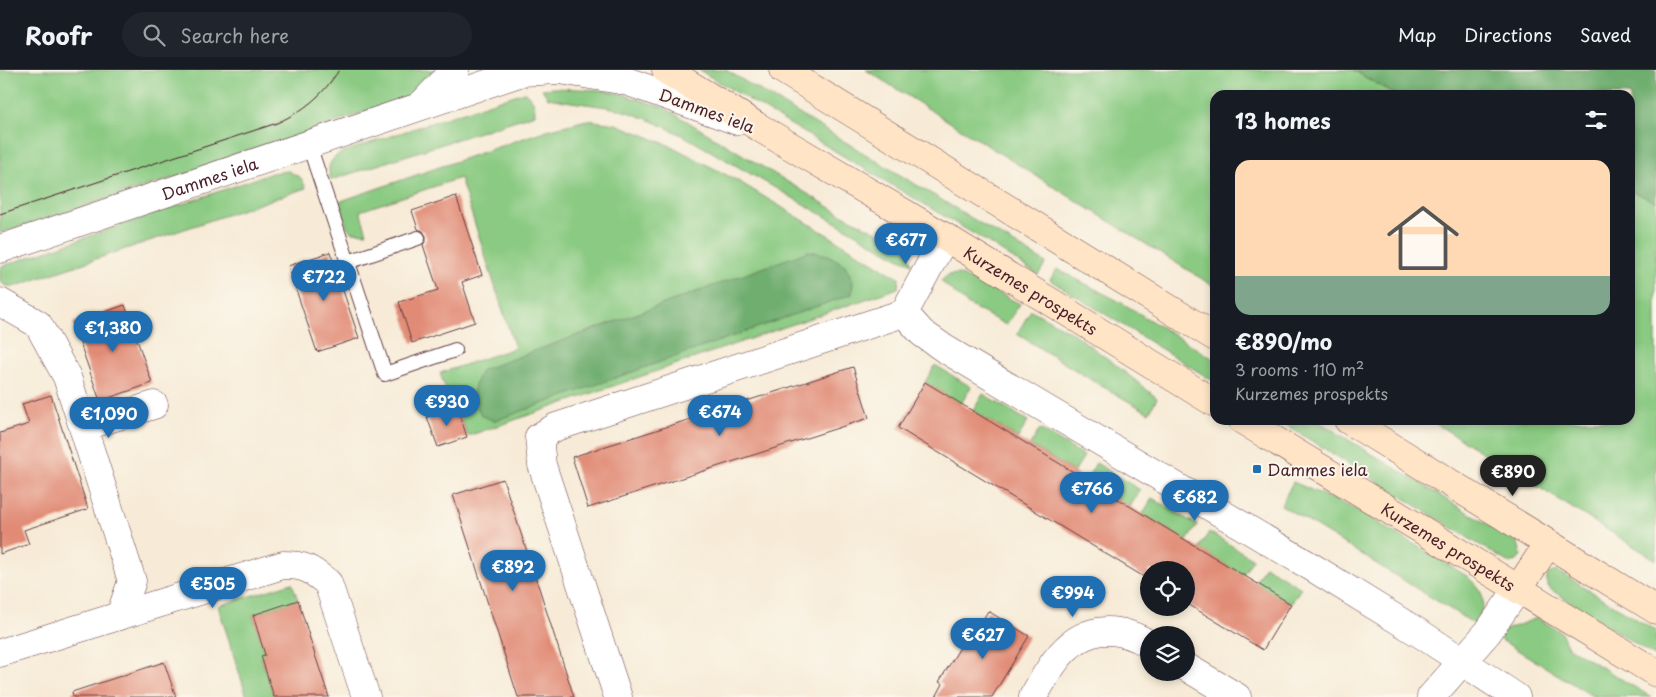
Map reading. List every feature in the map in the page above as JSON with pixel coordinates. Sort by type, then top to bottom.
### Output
[{"type":"main road","name":"Kurzemes prospekts","points":[[666,70],[945,237],[1210,400]]},
{"type":"main road","points":[[783,70],[1210,334]]},
{"type":"main road","name":"Kurzemes prospekts","points":[[1250,425],[1656,673]]},
{"type":"main road","points":[[1356,425],[1656,610]]},
{"type":"main road","points":[[1518,589],[1548,544]]},
{"type":"street","name":"Dammes iela","points":[[420,106],[455,70]]},
{"type":"street","name":"Dammes iela","points":[[0,249],[522,72],[559,70],[626,82],[766,131]]},
{"type":"street","points":[[618,697],[542,465],[539,437],[556,427],[904,313],[945,237]]},
{"type":"street","points":[[0,302],[38,324],[67,377],[132,581],[120,616]]},
{"type":"street","points":[[904,313],[922,333],[945,349],[1315,569],[1424,636],[1516,697]]},
{"type":"street","points":[[83,427],[154,405]]},
{"type":"street","points":[[0,653],[283,565],[301,565],[328,583],[366,697]]},
{"type":"street","points":[[1431,697],[1488,632],[1518,589]]},
{"type":"street","points":[[1032,697],[1055,661],[1077,640],[1088,634],[1100,631],[1120,632],[1140,639]]},
{"type":"street","points":[[1195,672],[1237,697]]},
{"type":"lane","points":[[309,145],[385,374],[456,350]]},
{"type":"lane","points":[[348,262],[418,238]]},
{"type":"green space","points":[[0,70],[443,70],[414,94],[243,156],[0,233]]},
{"type":"green space","points":[[699,70],[726,70],[1046,263],[1038,275],[989,243]]},
{"type":"green space","points":[[866,70],[1353,70],[1387,90],[1210,90],[1210,284]]},
{"type":"green space","points":[[1353,70],[1656,70],[1656,202],[1635,192],[1635,90],[1387,90]]},
{"type":"green space","points":[[542,89],[600,90],[622,94],[665,108],[841,214],[902,245],[912,264],[900,259],[684,136],[627,112],[548,98]]},
{"type":"green space","points":[[524,92],[533,101],[535,114],[331,180],[330,163],[343,152]]},
{"type":"green space","points":[[587,120],[616,124],[671,146],[738,181],[899,278],[898,288],[468,436],[457,407],[452,408],[440,373],[515,348],[460,178],[360,211],[367,233],[352,232],[347,227],[338,202],[547,130]]},
{"type":"green space","points":[[288,171],[301,178],[306,188],[13,287],[4,285],[0,281],[0,267],[272,173]]},
{"type":"green space","points":[[1635,192],[1656,202],[1656,560],[1438,425],[1635,425]]},
{"type":"green space","points":[[809,251],[828,255],[845,265],[853,281],[852,294],[494,421],[481,415],[475,402],[474,387],[482,370]]},
{"type":"green space","points":[[1057,269],[1122,303],[1210,357],[1210,379],[1050,280]]},
{"type":"green space","points":[[958,274],[976,281],[1020,304],[1006,325],[967,304],[941,281],[948,275]]},
{"type":"green space","points":[[1031,310],[1074,334],[1157,398],[1149,413],[1017,334]]},
{"type":"green space","points":[[935,365],[971,387],[961,404],[925,382]]},
{"type":"green space","points":[[983,394],[1028,421],[1018,438],[973,411]]},
{"type":"green space","points":[[1286,425],[1324,425],[1518,543],[1521,555],[1517,561],[1509,563]]},
{"type":"green space","points":[[1040,429],[1084,456],[1074,472],[1030,445]]},
{"type":"green space","points":[[1096,463],[1140,490],[1130,507],[1086,480]]},
{"type":"green space","points":[[1293,482],[1355,509],[1467,576],[1478,588],[1483,598],[1482,610],[1476,625],[1281,505]]},
{"type":"green space","points":[[1152,498],[1197,525],[1187,541],[1143,514]]},
{"type":"green space","points":[[1209,532],[1253,559],[1243,575],[1199,549]]},
{"type":"green space","points":[[1265,566],[1301,588],[1291,604],[1255,583]]},
{"type":"green space","points":[[1556,571],[1656,631],[1656,657],[1550,589],[1546,582],[1548,574]]},
{"type":"green space","points":[[292,583],[298,600],[253,615],[265,655],[261,657],[274,697],[247,697],[218,606]]},
{"type":"green space","points":[[1537,618],[1561,632],[1568,647],[1651,697],[1594,697],[1498,638],[1503,631]]},
{"type":"building","points":[[456,196],[482,275],[462,282],[475,322],[412,343],[399,302],[438,290],[423,245],[426,236],[423,231],[418,229],[412,211]]},
{"type":"building","points":[[330,252],[359,338],[317,352],[288,266]]},
{"type":"building","points":[[125,305],[152,383],[100,401],[73,323]]},
{"type":"building","points":[[853,367],[869,418],[588,508],[572,457]]},
{"type":"building","points":[[925,382],[1291,604],[1263,650],[1195,608],[1195,561],[1140,561],[1140,575],[898,428]]},
{"type":"building","points":[[51,395],[88,509],[24,530],[29,544],[0,554],[0,433],[29,424],[22,404]]},
{"type":"building","points":[[457,407],[467,437],[438,447],[427,417]]},
{"type":"building","points":[[503,479],[574,697],[518,697],[453,495]]},
{"type":"building","points":[[298,600],[329,697],[274,697],[261,656],[265,655],[253,615]]},
{"type":"building","points":[[988,611],[1029,636],[992,697],[936,697],[943,684],[939,682],[970,631],[974,634]]},
{"type":"building","points":[[164,662],[176,697],[73,697],[72,692]]},
{"type":"tram line","points":[[0,214],[277,123],[296,113],[312,101],[339,70]]},
{"type":"place","name":"Dammes iela","points":[[1257,469]]}]
